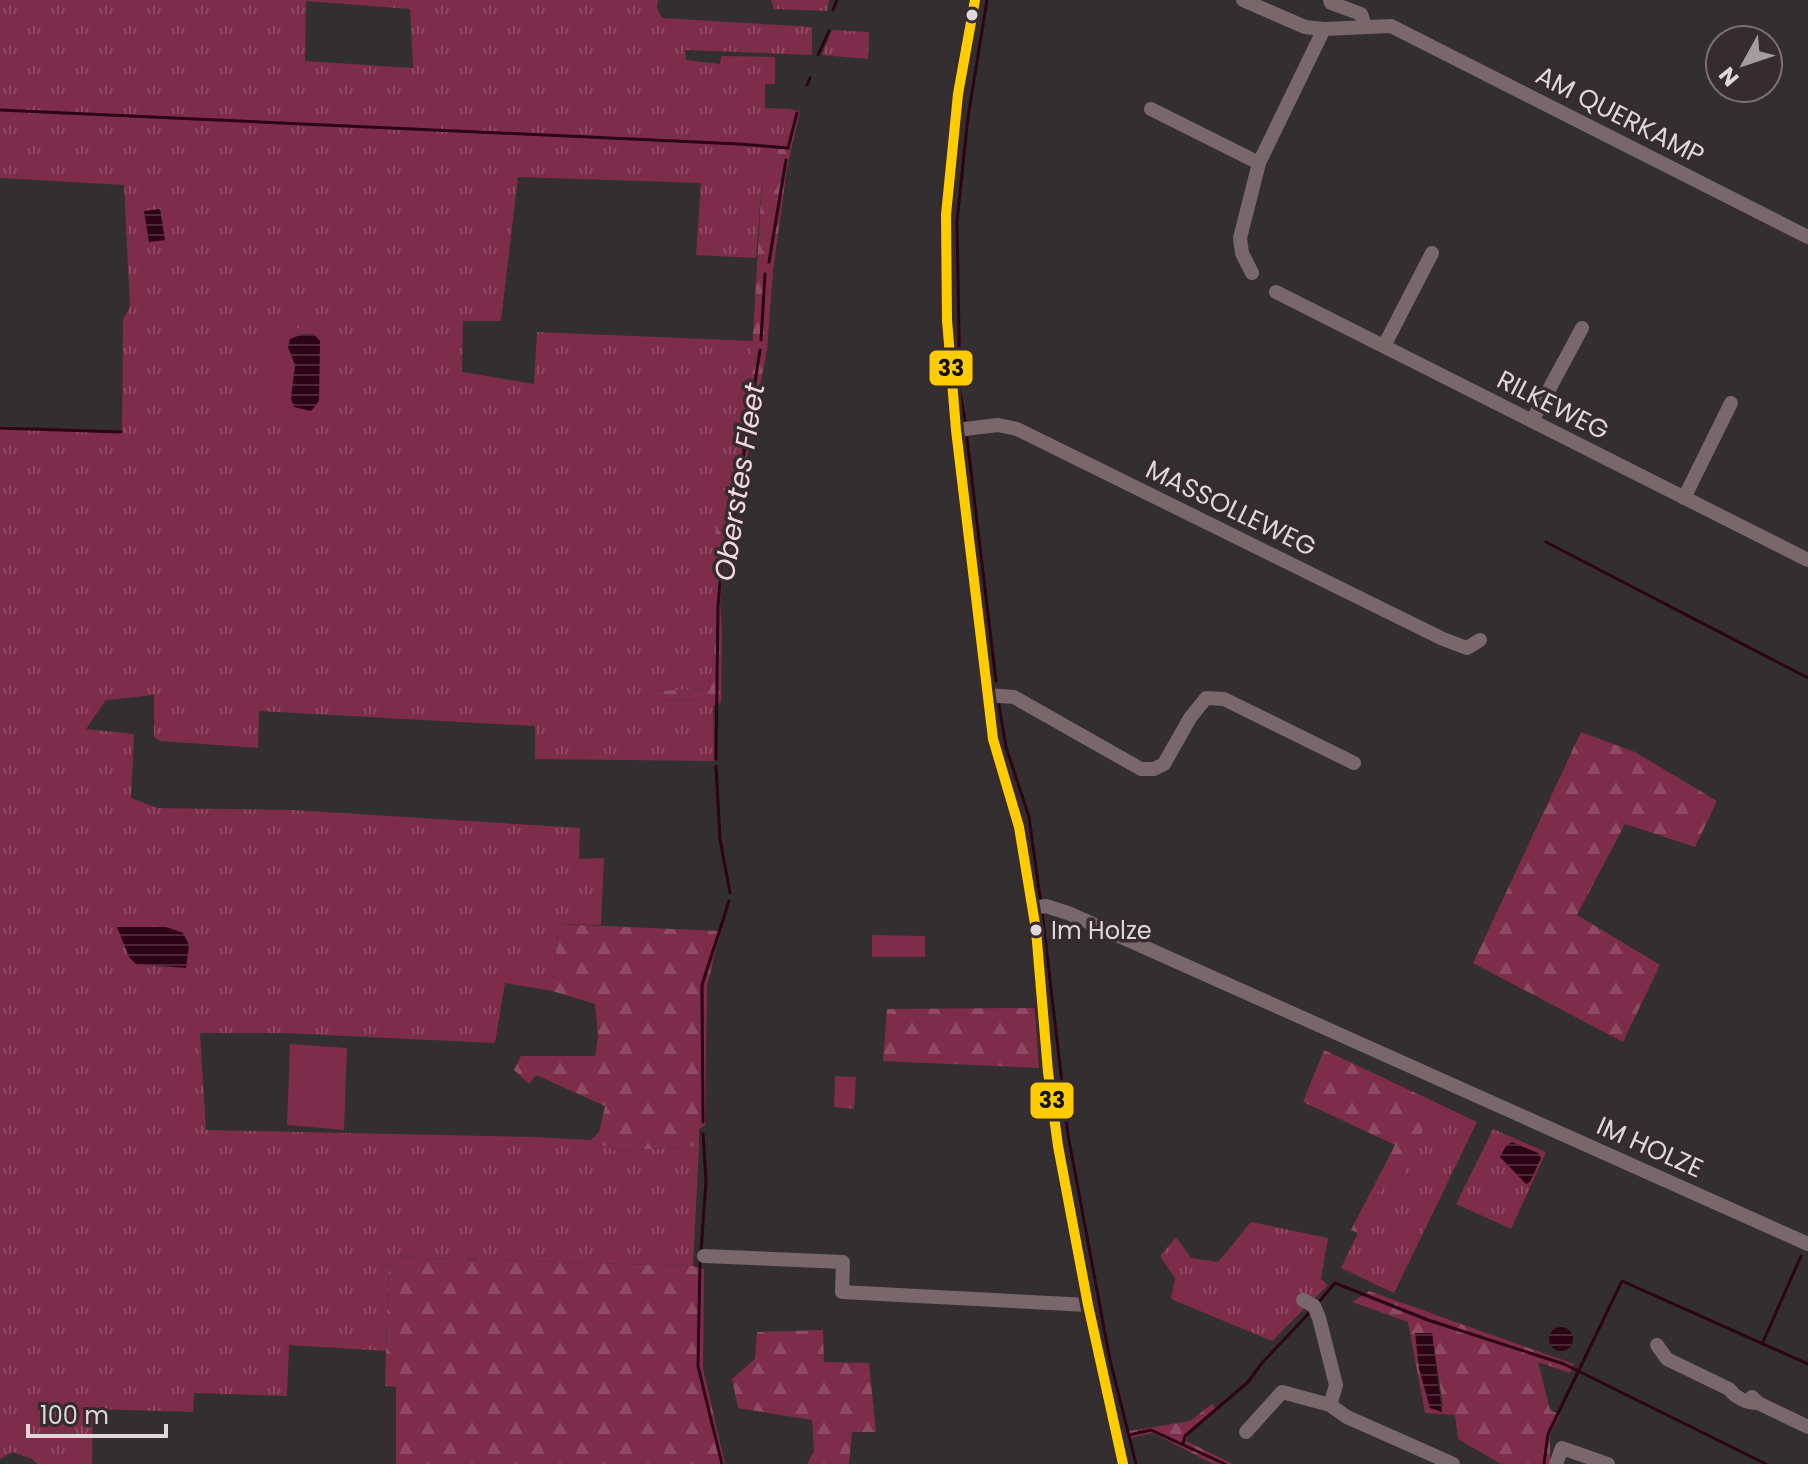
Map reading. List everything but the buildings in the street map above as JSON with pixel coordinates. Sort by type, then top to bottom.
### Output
[{"type":"street","points":[[975,0],[958,94],[946,215],[948,331],[956,430],[993,739],[1040,907],[1058,1146],[1088,1305],[1123,1464]]},
{"type":"street","name":"AM QUERKAMP","points":[[1243,0],[1305,27],[1391,26],[1808,237]]},
{"type":"street","name":"AM QUERKAMP","points":[[1330,0],[1361,14],[1365,26]]},
{"type":"street","points":[[1252,273],[1242,253],[1240,238],[1259,163],[1324,29]]},
{"type":"street","points":[[1151,109],[1259,163]]},
{"type":"street","points":[[1384,346],[1432,253]]},
{"type":"street","name":"RILKEWEG","points":[[1276,292],[1808,560]]},
{"type":"street","points":[[1532,421],[1582,328]]},
{"type":"street","points":[[1684,498],[1731,403]]},
{"type":"street","name":"MASSOLLEWEG","points":[[956,430],[998,425],[1017,429],[1443,639],[1467,648],[1480,640]]},
{"type":"street","points":[[987,695],[1014,697],[1141,769],[1154,769],[1164,764],[1190,718],[1206,698],[1224,699],[1354,763]]},
{"type":"street","name":"IM HOLZE","points":[[1040,907],[1068,913],[1808,1244]]},
{"type":"street","points":[[704,1256],[843,1262],[842,1292],[1088,1305]]},
{"type":"street","points":[[1303,1300],[1314,1306],[1323,1334],[1336,1385],[1330,1405]]},
{"type":"street","points":[[1657,1345],[1667,1359],[1729,1389],[1733,1395],[1750,1403],[1758,1403],[1808,1427]]},
{"type":"street","points":[[1246,1432],[1282,1392],[1330,1405],[1347,1417],[1453,1464]]},
{"type":"street","points":[[1556,1464],[1562,1448],[1608,1464]]},
{"type":"green space","points":[[0,0],[658,0],[657,8],[662,18],[812,27],[812,55],[685,50],[686,60],[720,64],[721,56],[775,57],[775,84],[765,84],[765,108],[788,109],[782,143],[762,180],[756,258],[696,255],[701,183],[518,177],[501,321],[463,321],[462,372],[534,384],[537,332],[753,341],[738,477],[716,552],[715,561],[724,561],[720,602],[722,630],[715,630],[714,661],[708,689],[648,691],[645,700],[713,701],[714,761],[535,759],[535,726],[259,711],[258,748],[160,741],[154,737],[154,695],[106,700],[86,729],[134,734],[131,798],[157,808],[293,810],[580,828],[579,859],[604,858],[601,925],[559,924],[552,991],[505,983],[495,1043],[282,1033],[200,1033],[206,1130],[535,1137],[591,1140],[617,1151],[699,1146],[693,1266],[389,1257],[386,1351],[289,1345],[287,1396],[194,1393],[193,1412],[93,1409],[92,1464],[37,1464],[12,1452],[0,1459],[0,426],[122,433],[123,319],[130,307],[124,185],[0,178]],"holes":[[[306,1],[410,9],[413,68],[305,61]]]},
{"type":"green space","points":[[771,0],[829,0],[827,11],[774,9]]},
{"type":"green space","points":[[832,30],[869,32],[868,59],[822,55]]},
{"type":"green space","points":[[788,109],[800,111],[787,168],[773,271],[767,350],[735,544],[724,561],[715,562],[716,514],[732,505],[742,457],[750,385],[762,180],[782,143]]},
{"type":"green space","points":[[265,326],[333,331],[327,418],[259,414]]},
{"type":"green space","points":[[715,630],[722,630],[721,702],[713,706],[712,701],[645,700],[648,691],[708,689],[714,661]]},
{"type":"green space","points":[[1581,732],[1635,752],[1717,801],[1695,847],[1625,824],[1577,915],[1660,965],[1623,1042],[1473,963]]},
{"type":"green space","points":[[559,924],[720,931],[707,987],[705,1125],[699,1129],[699,1146],[616,1151],[591,1140],[599,1132],[605,1106],[536,1075],[529,1084],[514,1070],[521,1056],[595,1056],[598,1036],[595,1004],[552,991]]},
{"type":"green space","points":[[872,935],[925,936],[925,957],[872,957]]},
{"type":"green space","points":[[1035,1008],[1039,1068],[883,1061],[887,1009]]},
{"type":"green space","points":[[290,1044],[347,1048],[344,1130],[287,1125]]},
{"type":"green space","points":[[1324,1050],[1437,1103],[1398,1183],[1385,1177],[1358,1233],[1351,1230],[1395,1145],[1303,1102]]},
{"type":"green space","points":[[835,1076],[856,1077],[854,1109],[834,1107]]},
{"type":"green space","points":[[1437,1103],[1477,1122],[1394,1293],[1341,1268],[1385,1177],[1398,1183]]},
{"type":"green space","points":[[1493,1129],[1546,1152],[1511,1229],[1456,1204]]},
{"type":"green space","points":[[1251,1222],[1328,1238],[1321,1279],[1328,1285],[1272,1341],[1171,1299],[1175,1278],[1160,1256],[1176,1237],[1191,1258],[1218,1262]]},
{"type":"green space","points":[[389,1257],[693,1266],[704,1269],[703,1369],[725,1464],[396,1464],[396,1387],[385,1386]]},
{"type":"green space","points":[[1369,1291],[1574,1364],[1570,1373],[1538,1362],[1550,1410],[1560,1415],[1550,1435],[1550,1464],[1501,1464],[1458,1439],[1455,1415],[1425,1413],[1408,1322],[1352,1302]],"holes":[[[1432,1333],[1443,1406],[1430,1408],[1426,1390]]]},
{"type":"green space","points":[[823,1330],[824,1362],[869,1363],[876,1432],[852,1432],[849,1464],[807,1464],[814,1451],[812,1420],[738,1408],[732,1379],[755,1359],[757,1332]]},
{"type":"green space","points":[[1212,1404],[1218,1410],[1188,1435],[1186,1441],[1233,1464],[1213,1464],[1153,1433],[1130,1438],[1129,1431],[1190,1421]]},
{"type":"shaded area","points":[[160,209],[165,240],[149,242],[144,211]]},
{"type":"shaded area","points":[[314,334],[320,341],[319,401],[311,411],[294,407],[291,399],[295,365],[288,347],[290,339]]},
{"type":"shaded area","points":[[117,927],[166,927],[183,933],[189,945],[186,968],[136,964],[129,957]]},
{"type":"shaded area","points":[[1512,1142],[1538,1153],[1541,1158],[1530,1182],[1526,1184],[1500,1157]]},
{"type":"shaded area","points":[[1561,1327],[1570,1330],[1573,1339],[1570,1348],[1561,1351],[1552,1348],[1549,1339],[1552,1330]]},
{"type":"shaded area","points":[[1415,1333],[1432,1333],[1442,1412],[1430,1408],[1419,1369]]},
{"type":"waterway","name":"Oberstes Fleet","points":[[833,10],[837,0]]},
{"type":"waterway","points":[[965,421],[960,392],[957,221],[968,117],[987,0]]},
{"type":"waterway","name":"Oberstes Fleet","points":[[818,55],[829,31]]},
{"type":"waterway","name":"Oberstes Fleet","points":[[807,85],[810,78]]},
{"type":"waterway","points":[[0,110],[788,148]]},
{"type":"waterway","name":"Oberstes Fleet","points":[[788,148],[797,113]]},
{"type":"waterway","name":"Oberstes Fleet","points":[[769,262],[786,160]]},
{"type":"waterway","name":"Oberstes Fleet","points":[[761,340],[765,274]]},
{"type":"waterway","name":"Oberstes Fleet","points":[[716,759],[718,606],[722,558],[733,540],[760,350]]},
{"type":"waterway","points":[[0,428],[121,432]]},
{"type":"waterway","points":[[967,438],[996,681]]},
{"type":"waterway","points":[[1546,542],[1808,678]]},
{"type":"waterway","points":[[999,705],[1006,747],[1029,817],[1041,904]]},
{"type":"waterway","name":"Oberstes Fleet","points":[[716,766],[720,839],[730,893]]},
{"type":"waterway","name":"Oberstes Fleet","points":[[703,1122],[702,985],[729,901]]},
{"type":"waterway","points":[[1042,911],[1068,1135],[1110,1360],[1136,1464]]},
{"type":"waterway","name":"Oberstes Fleet","points":[[701,1251],[706,1181],[703,1134]]},
{"type":"waterway","points":[[1763,1342],[1801,1256]]},
{"type":"waterway","name":"Oberstes Fleet","points":[[700,1262],[698,1366],[722,1464]]},
{"type":"waterway","points":[[1544,1464],[1548,1434],[1622,1281],[1808,1364]]},
{"type":"waterway","points":[[1317,1304],[1335,1283],[1428,1320],[1564,1364],[1766,1464]]},
{"type":"waterway","points":[[1183,1444],[1185,1436],[1248,1382],[1312,1310]]},
{"type":"waterway","points":[[1129,1435],[1151,1430],[1225,1464]]},
{"type":"transit line","name":"33","points":[[975,0],[958,94],[946,215],[947,320],[956,430],[993,739],[1019,827],[1036,930],[1048,1072],[1058,1146],[1088,1305],[1123,1464]]},
{"type":"place","name":"Im Holze","points":[[1036,930]]}]
